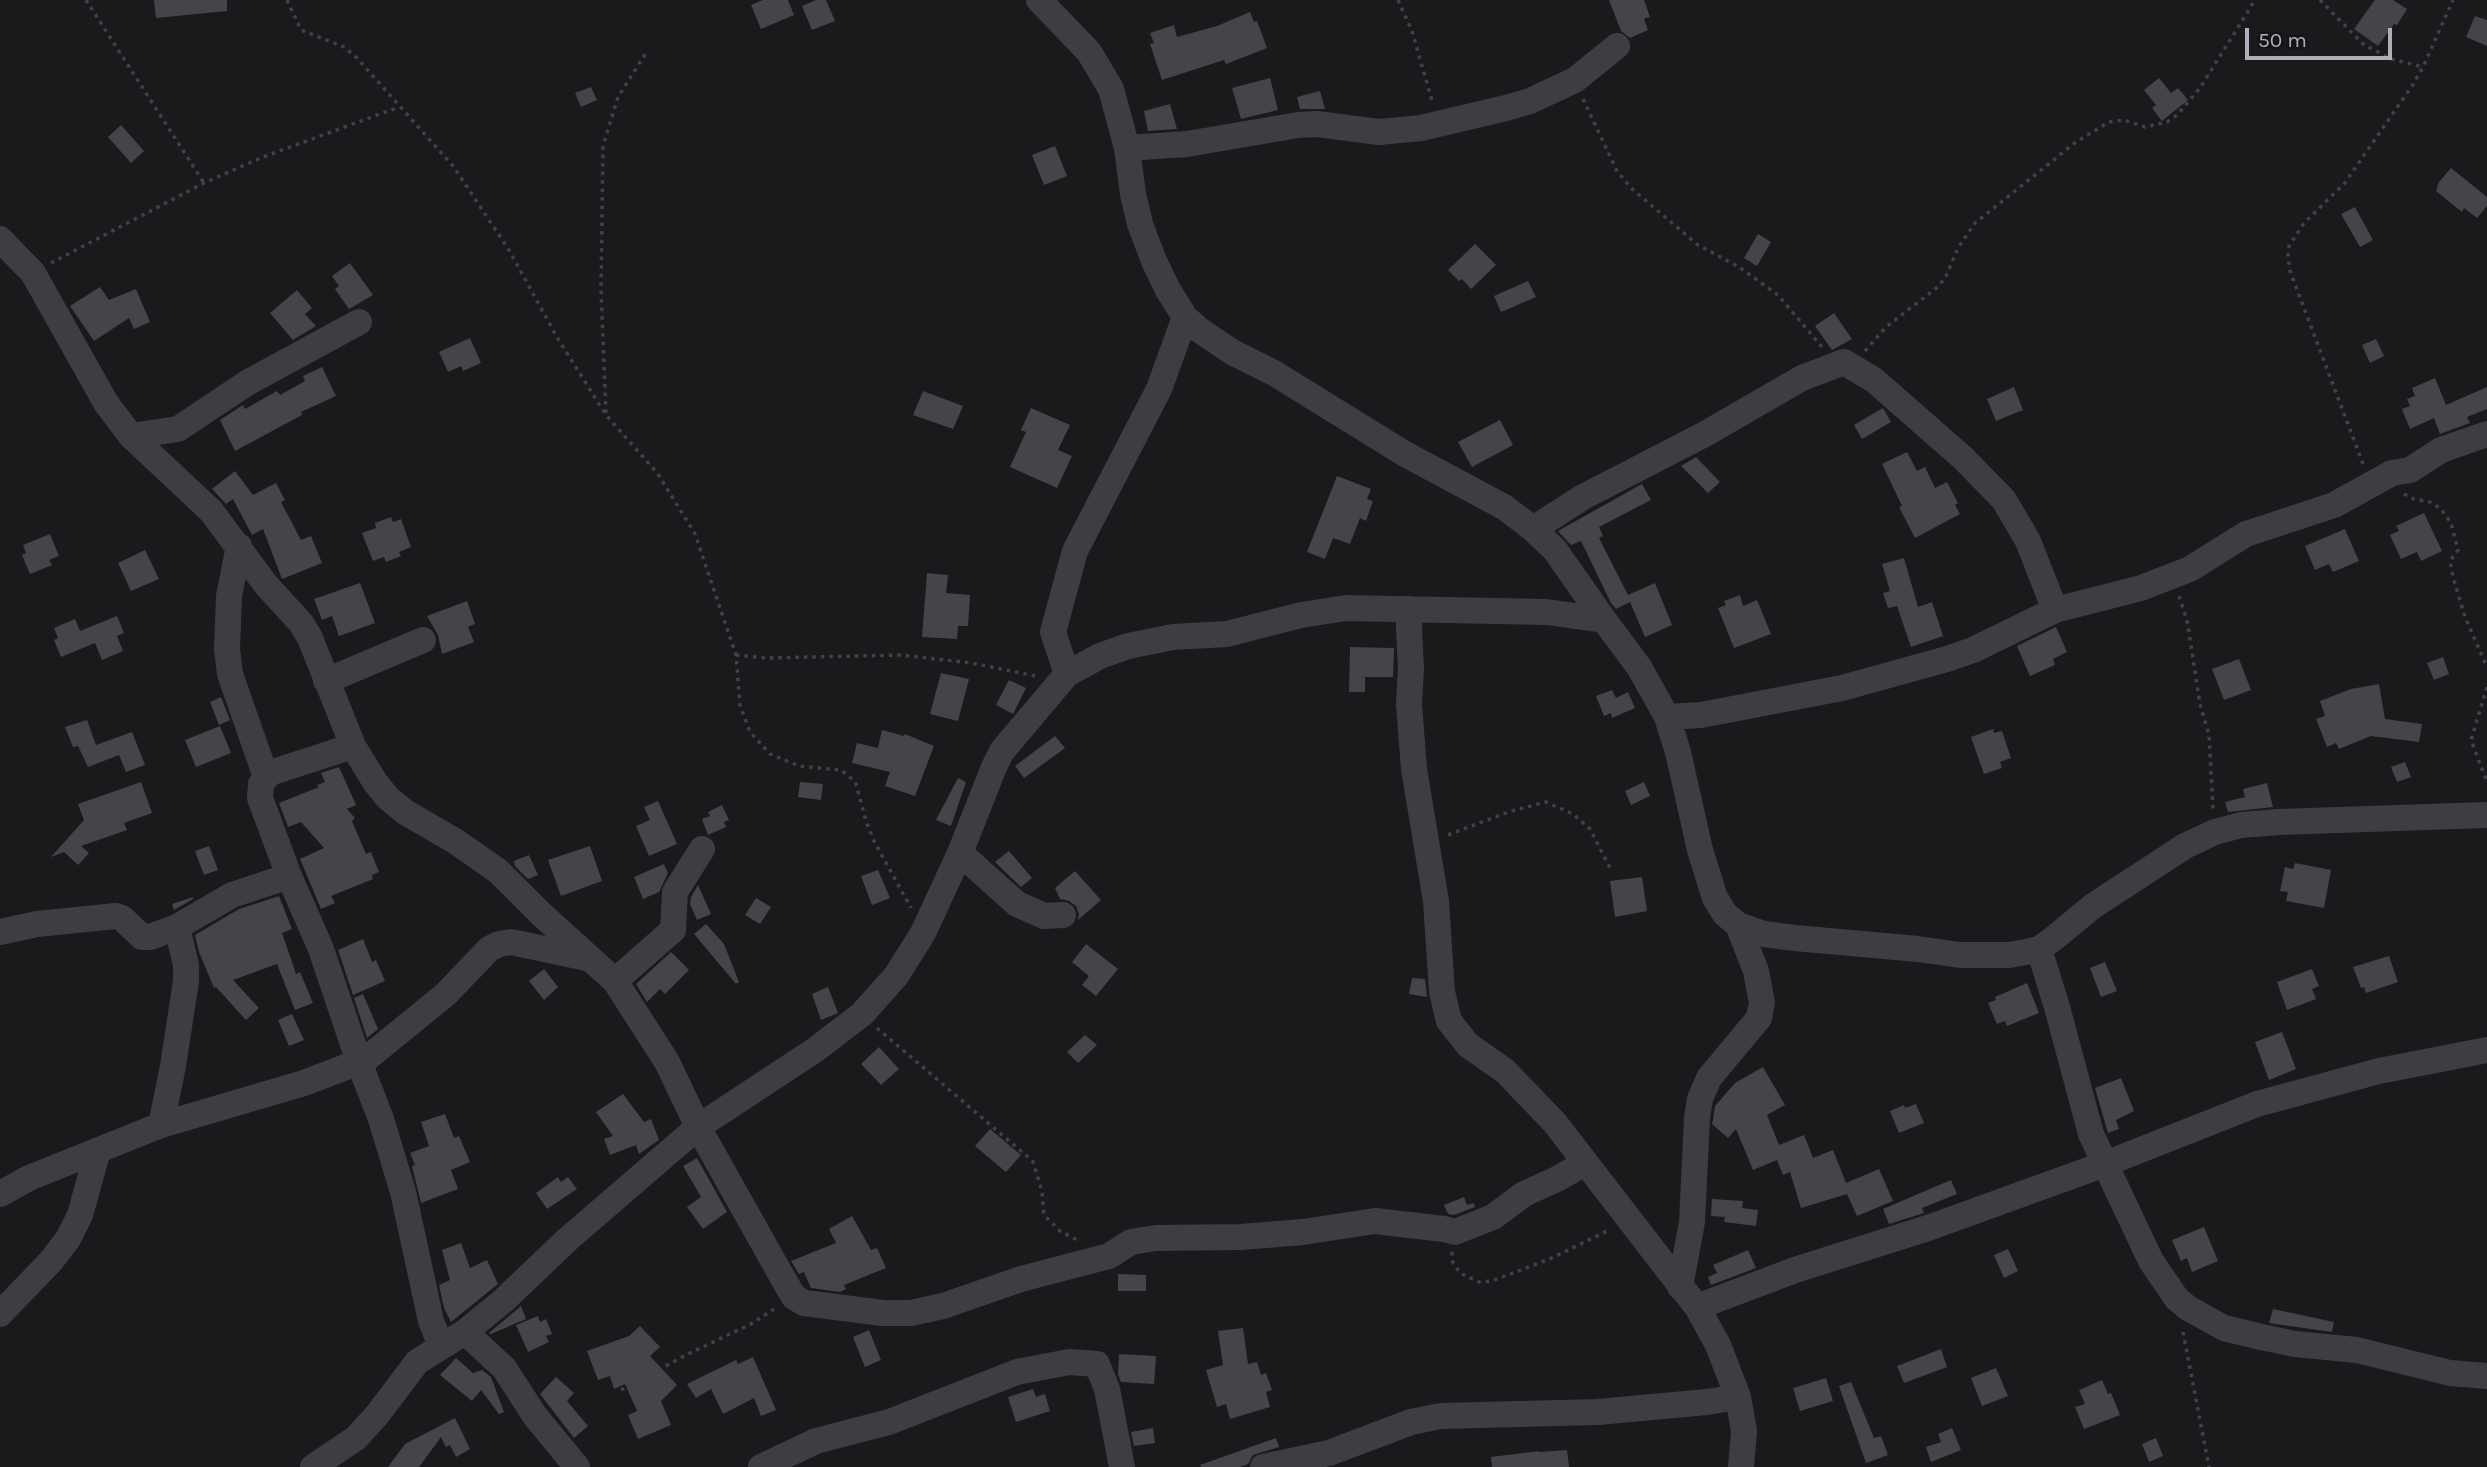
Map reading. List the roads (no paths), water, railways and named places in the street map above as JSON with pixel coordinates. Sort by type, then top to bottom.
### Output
[{"type":"street","points":[[1039,0],[1083,45],[1102,71],[1118,109],[1133,194],[1145,236],[1168,290],[1185,317],[1232,352],[1274,373],[1405,454],[1504,508],[1533,529],[1555,550],[1639,667],[1667,717],[1678,752],[1700,850],[1715,898],[1725,914],[1738,925],[1765,934],[1795,938],[1960,955],[2009,955],[2039,949],[2117,889],[2185,846],[2215,832],[2241,825],[2278,822],[2487,814]]},
{"type":"street","points":[[1127,148],[1187,144],[1298,125],[1318,124],[1396,132],[1518,105],[1575,80],[1617,46]]},
{"type":"street","points":[[0,239],[33,273],[106,403],[131,436],[211,511],[267,586],[301,624],[310,638],[353,746],[388,798],[405,812],[456,841],[498,871],[615,981],[667,1062],[698,1127],[794,1297],[804,1303],[911,1314],[1021,1279],[1109,1256],[1131,1242],[1156,1238],[1241,1237],[1303,1232],[1376,1221],[1455,1232],[1493,1217],[1524,1194],[1585,1163]]},
{"type":"street","points":[[1063,678],[1053,632],[1075,551],[1159,389],[1185,317]]},
{"type":"street","points":[[131,436],[178,429],[247,383],[359,323]]},
{"type":"street","points":[[1533,529],[1583,498],[1684,446],[1802,378],[1849,364],[1874,380],[1963,458],[2004,500],[2028,541],[2055,610]]},
{"type":"street","points":[[1667,717],[1713,713],[1842,688],[1973,650],[2055,610],[2128,592],[2160,580],[2205,561],[2246,534],[2334,505],[2392,473],[2410,470],[2441,450],[2487,434]]},
{"type":"street","points":[[239,546],[229,596],[227,649],[230,674],[266,777]]},
{"type":"street","points":[[313,1467],[356,1438],[417,1362],[465,1332],[504,1300],[568,1239],[698,1127],[815,1051],[862,1014],[897,976],[923,933],[1002,751],[1063,678],[1100,656],[1128,646],[1162,639],[1227,634],[1301,615],[1346,608],[1546,612],[1604,620]]},
{"type":"street","points":[[1408,610],[1411,668],[1409,704],[1414,769],[1436,901],[1442,992],[1449,1021],[1468,1045],[1505,1071],[1535,1100],[1689,1297],[1718,1345],[1738,1397],[1744,1431],[1741,1467]]},
{"type":"street","points":[[326,681],[423,640]]},
{"type":"street","points":[[353,746],[273,772],[261,784],[260,798],[289,876],[321,949],[359,1063],[381,1118],[403,1192],[431,1321],[441,1346]]},
{"type":"street","points":[[615,981],[673,930],[675,892],[702,849]]},
{"type":"street","points":[[960,853],[1017,904],[1044,916],[1063,915]]},
{"type":"street","points":[[0,932],[37,923],[116,916],[122,918],[142,937],[150,937],[177,927],[232,895],[289,876]]},
{"type":"street","points":[[1689,1297],[1696,1132],[1700,1098],[1709,1078],[1759,1018],[1762,1003],[1756,971],[1738,925]]},
{"type":"street","points":[[161,1125],[186,981],[186,965],[177,927]]},
{"type":"street","points":[[0,1194],[29,1178],[161,1125],[304,1083],[359,1063],[446,994],[489,949],[499,944],[511,942],[588,958]]},
{"type":"street","points":[[2039,949],[2091,1134],[2151,1261],[2177,1299],[2224,1328],[2295,1344],[2357,1350],[2450,1373],[2487,1376]]},
{"type":"street","points":[[1689,1297],[1795,1270],[1927,1228],[2105,1164],[2257,1104],[2379,1071],[2487,1051]]},
{"type":"street","points":[[0,1314],[51,1261],[68,1239],[80,1216],[98,1150]]},
{"type":"street","points":[[465,1332],[504,1368],[535,1416],[577,1467]]},
{"type":"street","points":[[761,1467],[816,1441],[889,1422],[1017,1372],[1069,1362],[1097,1364],[1107,1389],[1122,1467]]},
{"type":"street","points":[[1262,1467],[1329,1453],[1411,1422],[1441,1416],[1598,1412],[1738,1397]]}]
